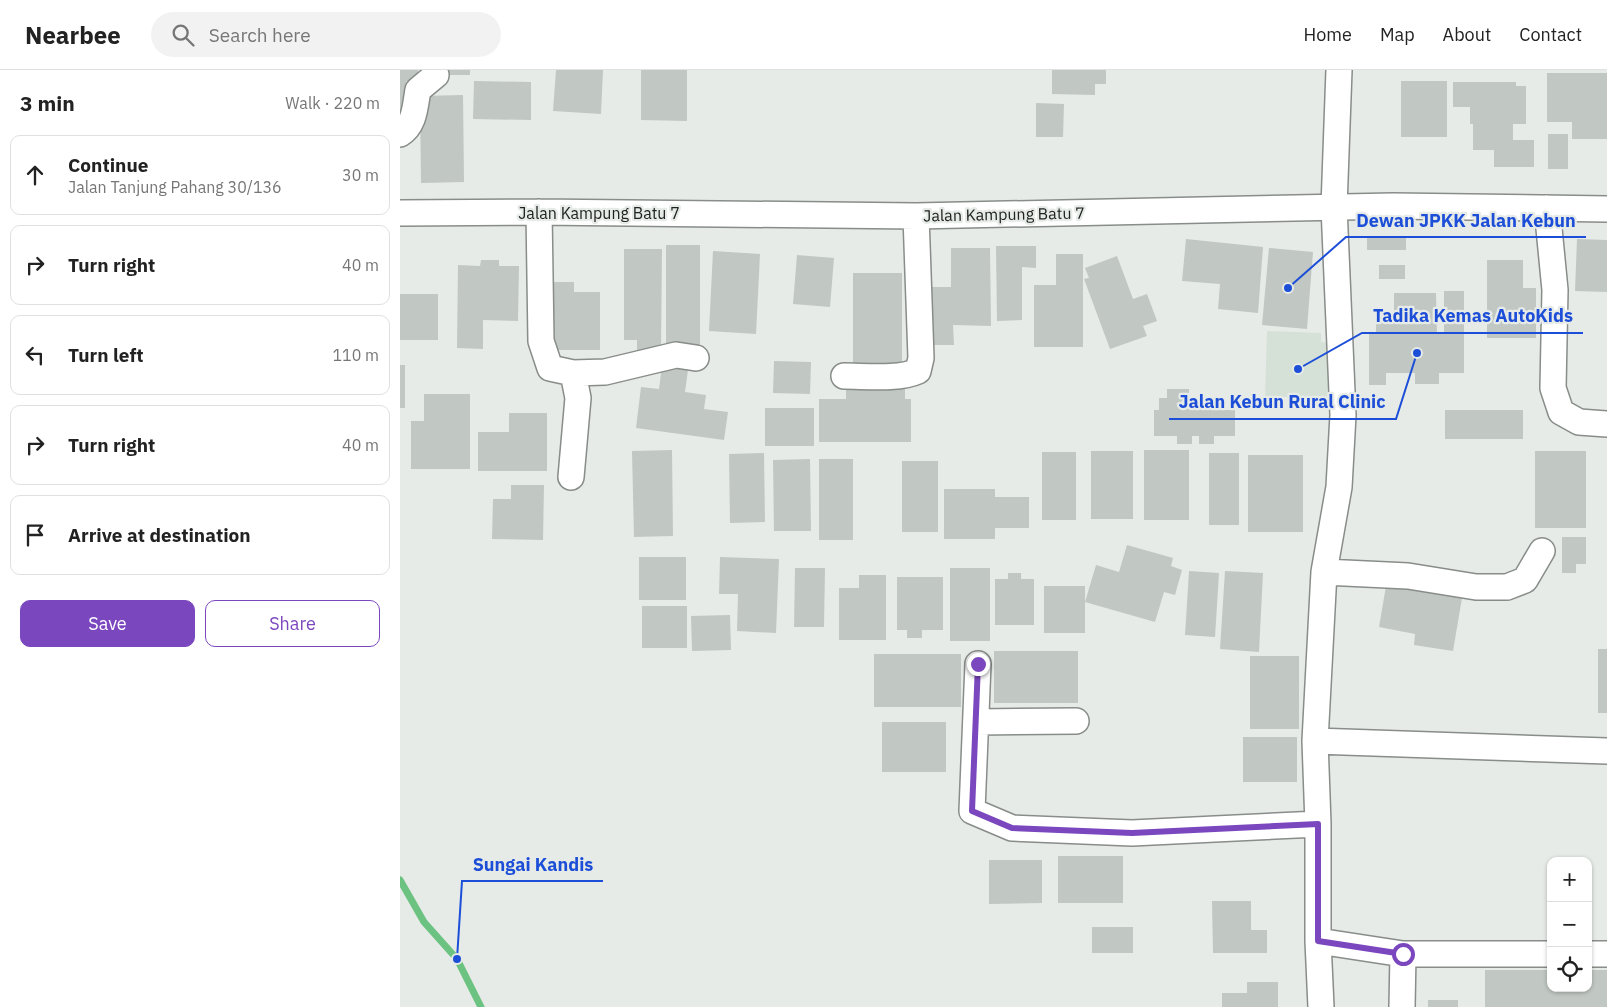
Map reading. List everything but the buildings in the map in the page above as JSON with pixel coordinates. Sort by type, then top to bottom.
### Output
[{"type":"street","points":[[1321,1007],[1318,941],[1318,824],[1315,741],[1324,572],[1339,487],[1343,415],[1334,207],[1339,70]]},
{"type":"street","points":[[400,134],[408,130],[414,116],[418,90],[436,75]]},
{"type":"street","name":"Jalan Kampung Batu 7","points":[[400,213],[539,212],[916,216],[1393,206],[1607,209]]},
{"type":"street","points":[[1547,208],[1555,290],[1553,388],[1561,412],[1579,422],[1607,424]]},
{"type":"street","points":[[539,212],[541,341],[550,368],[573,373],[605,372],[676,355],[696,358]]},
{"type":"street","points":[[844,376],[900,376],[918,371],[921,358],[916,216]]},
{"type":"street","points":[[570,477],[578,398],[573,373]]},
{"type":"street","points":[[1324,572],[1408,576],[1476,587],[1507,587],[1525,580],[1542,550]]},
{"type":"street","points":[[978,664],[972,811],[1012,828],[1132,833],[1318,824]]},
{"type":"street","points":[[977,722],[1076,721]]},
{"type":"street","points":[[1315,741],[1607,751]]},
{"type":"street","points":[[1318,941],[1403,954],[1547,954]]},
{"type":"street","points":[[1402,1007],[1403,954]]},
{"type":"street","points":[[1592,954],[1607,954]]},
{"type":"shaded area","points":[[1267,331],[1321,333],[1321,342],[1330,343],[1330,399],[1265,396]]},
{"type":"waterway","points":[[400,880],[424,922],[457,959],[481,1007]]},
{"type":"place","name":"Dewan JPKK Jalan Kebun","points":[[1288,288]]},
{"type":"place","name":"Jalan Kebun Rural Clinic","points":[[1417,353]]},
{"type":"place","name":"Tadika Kemas AutoKids","points":[[1298,369]]},
{"type":"place","name":"Sungai Kandis","points":[[457,959]]},
{"type":"route","points":[[978,664],[972,811],[1012,828],[1132,833],[1318,824],[1318,941],[1403,954]]}]
